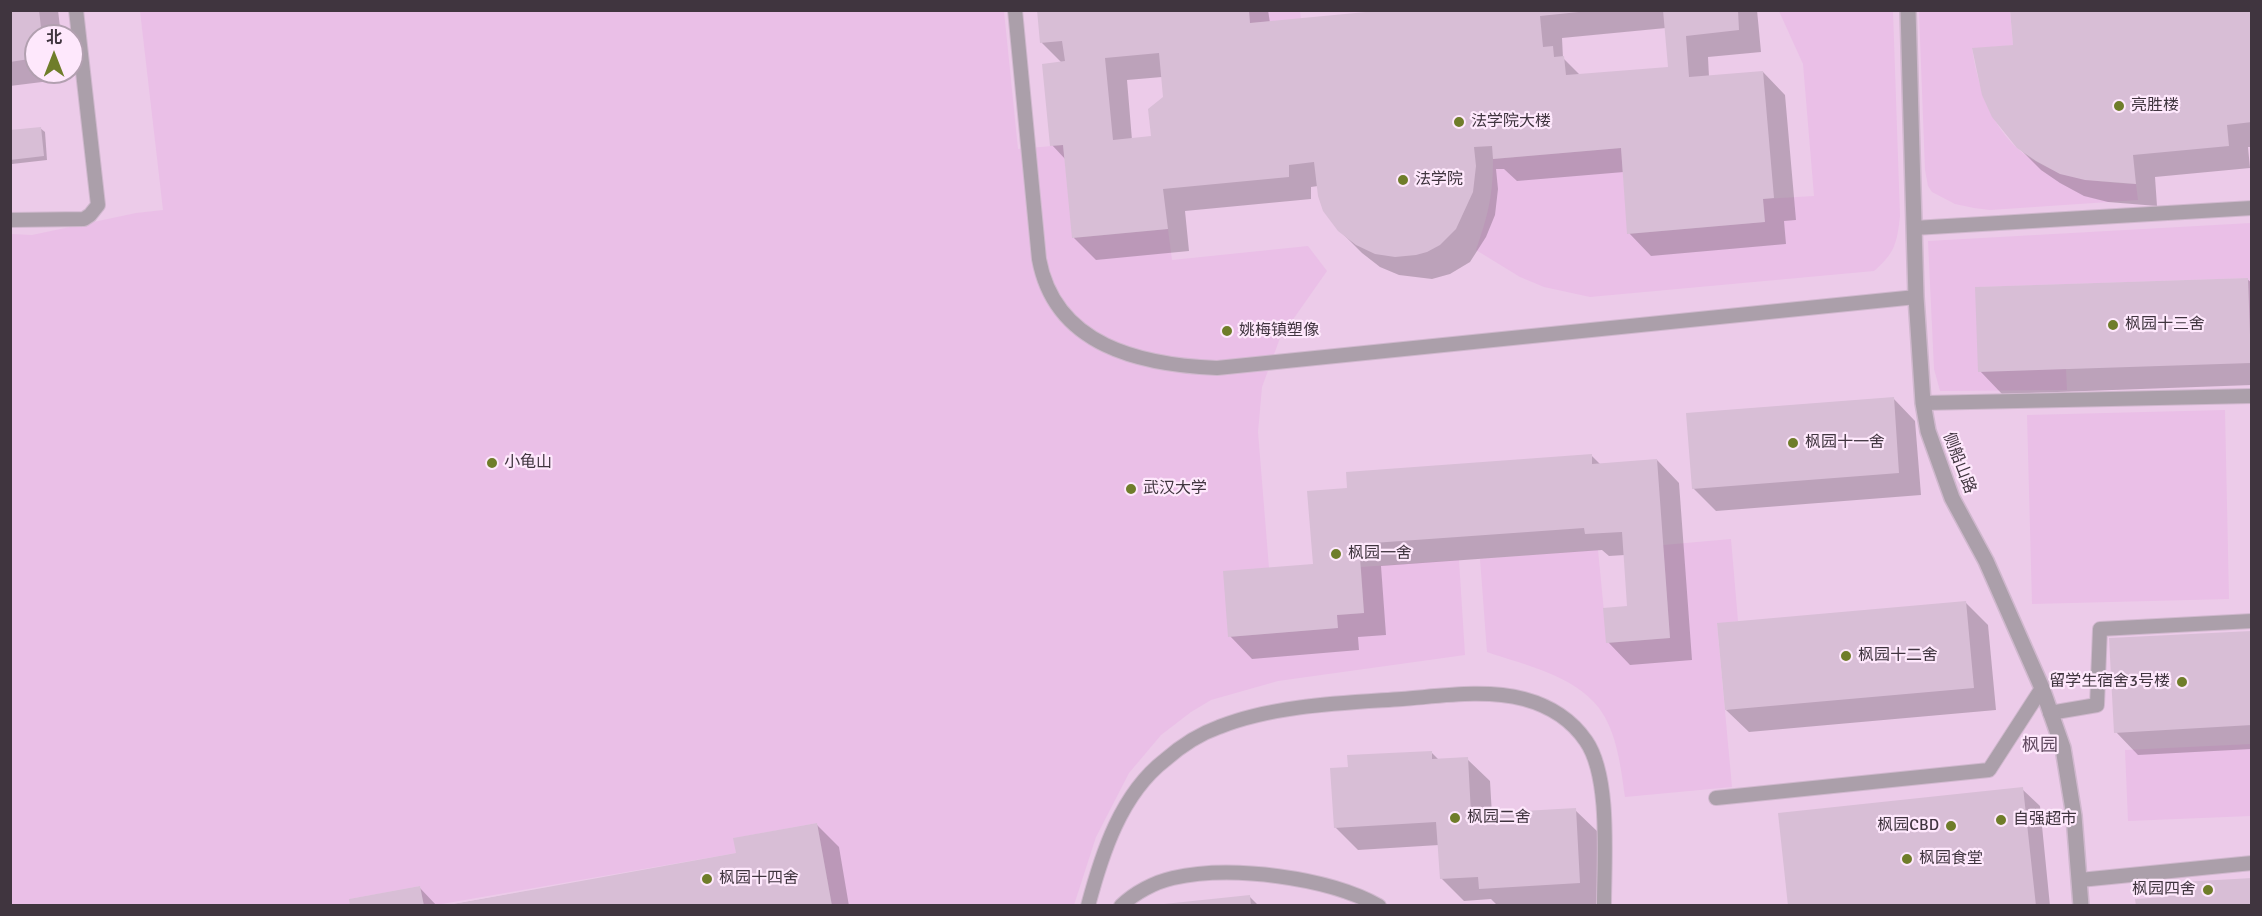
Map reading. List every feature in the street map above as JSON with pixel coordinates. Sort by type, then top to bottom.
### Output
[{"type":"street","name":"侧船山路","points":[[1908,10],[1916,297],[1923,403],[1934,454],[1952,498],[1986,561],[2042,688],[2063,748],[2074,816],[2082,906]]},
{"type":"lane","points":[[10,220],[84,219],[98,205],[75,10]]},
{"type":"lane","points":[[1015,10],[1039,259],[1043,280],[1058,309],[1075,326],[1115,348],[1144,360],[1179,366],[1217,368],[1916,297]]},
{"type":"lane","points":[[1914,228],[2252,208]]},
{"type":"lane","points":[[1923,403],[2252,396]]},
{"type":"lane","points":[[2050,713],[2097,705],[2100,629],[2252,621]]},
{"type":"lane","points":[[1716,798],[1989,770],[2042,688]]},
{"type":"lane","points":[[1088,906],[1110,840],[1125,805],[1163,760],[1189,742],[1219,727],[1256,716],[1321,705],[1441,696],[1496,695],[1524,699],[1547,707],[1563,716],[1575,727],[1593,753],[1602,784],[1604,906]]},
{"type":"lane","points":[[2080,880],[2252,863]]},
{"type":"lane","points":[[1121,906],[1128,899],[1151,886],[1172,878],[1208,873],[1283,877],[1316,882],[1364,897],[1379,906]]},
{"type":"shaded area","name":"武汉大学","points":[[10,11],[2251,11],[2251,905],[11,905]]},
{"type":"shaded area","points":[[140,11],[1004,11],[1018,149],[1063,145],[1073,238],[1168,229],[1172,260],[1308,246],[1327,271],[1280,338],[1262,387],[1258,432],[1269,568],[1228,637],[1337,628],[1337,615],[1364,613],[1361,567],[1459,560],[1465,655],[1278,681],[1211,700],[1191,712],[1161,735],[1129,773],[1096,837],[1074,905],[832,905],[817,823],[734,838],[736,853],[436,905],[424,905],[420,886],[349,899],[350,906],[11,906],[11,234],[32,235],[136,213],[163,210]]},
{"type":"shaded area","points":[[1249,11],[1300,11],[1301,19],[1250,23]]},
{"type":"shaded area","points":[[1779,11],[1893,11],[1900,216],[1894,247],[1874,271],[1590,297],[1544,287],[1520,277],[1476,250],[1489,205],[1493,159],[1621,148],[1628,234],[1764,222],[1763,199],[1814,196],[1803,64]]},
{"type":"shaded area","points":[[1919,11],[2010,11],[2013,45],[1972,49],[1990,112],[2005,135],[2023,153],[2045,166],[2071,176],[2136,184],[2138,200],[1990,210],[1955,204],[1932,192],[1928,186],[1925,170]]},
{"type":"shaded area","points":[[2251,223],[2251,383],[2248,278],[1976,287],[2066,369],[2067,390],[1940,391],[1934,369],[1928,241]]},
{"type":"shaded area","points":[[2225,410],[2229,599],[2032,604],[2027,415]]},
{"type":"shaded area","points":[[1731,539],[1738,621],[1717,624],[1732,787],[1625,797],[1614,739],[1605,718],[1589,697],[1548,672],[1487,652],[1480,559],[1598,550],[1607,643],[1670,638],[1663,545]]},
{"type":"shaded area","points":[[2251,744],[2251,816],[2128,821],[2125,750]]},
{"type":"building","points":[[10,10],[39,10],[41,24],[24,24],[24,60],[10,62]]},
{"type":"building","name":"法学院大楼","points":[[1037,10],[1249,10],[1250,23],[1387,10],[1579,10],[1579,12],[1540,16],[1543,47],[1553,46],[1554,57],[1564,56],[1566,75],[1668,67],[1663,10],[1738,10],[1739,30],[1686,36],[1689,77],[1763,71],[1774,198],[1763,199],[1765,222],[1627,234],[1621,148],[1493,159],[1492,146],[1474,147],[1476,166],[1473,192],[1456,229],[1440,245],[1416,255],[1395,257],[1375,254],[1356,245],[1338,231],[1323,211],[1318,196],[1314,162],[1289,165],[1289,177],[1163,189],[1168,229],[1072,238],[1063,145],[1050,146],[1042,64],[1065,61],[1062,41],[1040,43]],"holes":[[[1159,53],[1163,97],[1148,109],[1151,136],[1113,140],[1105,58]]]},
{"type":"building","name":"亮胜楼","points":[[2010,10],[2252,10],[2252,122],[2227,125],[2229,146],[2133,155],[2136,184],[2085,180],[2060,174],[2017,148],[1992,117],[1982,95],[1972,48],[2013,45]]},
{"type":"building","points":[[41,127],[44,156],[10,160],[10,130]]},
{"type":"building","name":"枫园十三舍","points":[[2248,278],[2251,363],[1978,372],[1975,287]]},
{"type":"building","name":"枫园十一舍","points":[[1894,397],[1899,473],[1692,489],[1686,413]]},
{"type":"building","name":"枫园一舍","points":[[1592,454],[1592,464],[1657,459],[1670,638],[1606,643],[1603,608],[1627,606],[1622,532],[1585,534],[1584,528],[1359,544],[1364,613],[1337,615],[1338,628],[1228,637],[1223,571],[1313,564],[1307,491],[1347,488],[1346,472]]},
{"type":"building","name":"枫园十二舍","points":[[1966,601],[1974,688],[1725,710],[1717,623]]},
{"type":"building","name":"留学生宿舍3号楼","points":[[2252,631],[2252,725],[2114,733],[2109,638]]},
{"type":"building","name":"枫园二舍","points":[[1432,751],[1432,759],[1468,757],[1471,814],[1576,808],[1580,883],[1479,889],[1478,877],[1440,879],[1436,822],[1334,828],[1330,768],[1348,767],[1347,755]]},
{"type":"building","name":"枫园食堂","points":[[2023,787],[2036,906],[1788,906],[1778,813]]},
{"type":"building","name":"枫园十四舍","points":[[817,823],[832,906],[443,906],[736,853],[733,838]]},
{"type":"building","name":"枫园四舍","points":[[2252,878],[2252,906],[2136,906],[2135,899],[2165,897],[2164,883]]},
{"type":"building","points":[[420,886],[424,906],[350,906],[349,899]]},
{"type":"building","points":[[1250,895],[1251,906],[1164,906],[1164,904]]},
{"type":"place","name":"亮胜楼","points":[[2119,106]]},
{"type":"place","name":"法学院大楼","points":[[1459,122]]},
{"type":"place","name":"法学院","points":[[1403,180]]},
{"type":"place","name":"枫园十三舍","points":[[2113,325]]},
{"type":"place","name":"姚梅镇塑像","points":[[1227,331]]},
{"type":"place","name":"枫园十一舍","points":[[1793,443]]},
{"type":"place","name":"小龟山","points":[[492,463]]},
{"type":"place","name":"武汉大学","points":[[1131,489]]},
{"type":"place","name":"枫园一舍","points":[[1336,554]]},
{"type":"place","name":"枫园十二舍","points":[[1846,656]]},
{"type":"place","name":"留学生宿舍3号楼","points":[[2182,682]]},
{"type":"place","name":"枫园二舍","points":[[1455,818]]},
{"type":"place","name":"自强超市","points":[[2001,820]]},
{"type":"place","name":"枫园CBD","points":[[1951,826]]},
{"type":"place","name":"枫园食堂","points":[[1907,859]]},
{"type":"place","name":"枫园十四舍","points":[[707,879]]},
{"type":"place","name":"枫园四舍","points":[[2208,890]]},
{"type":"district","name":"枫园","points":[[2040,746]]}]
